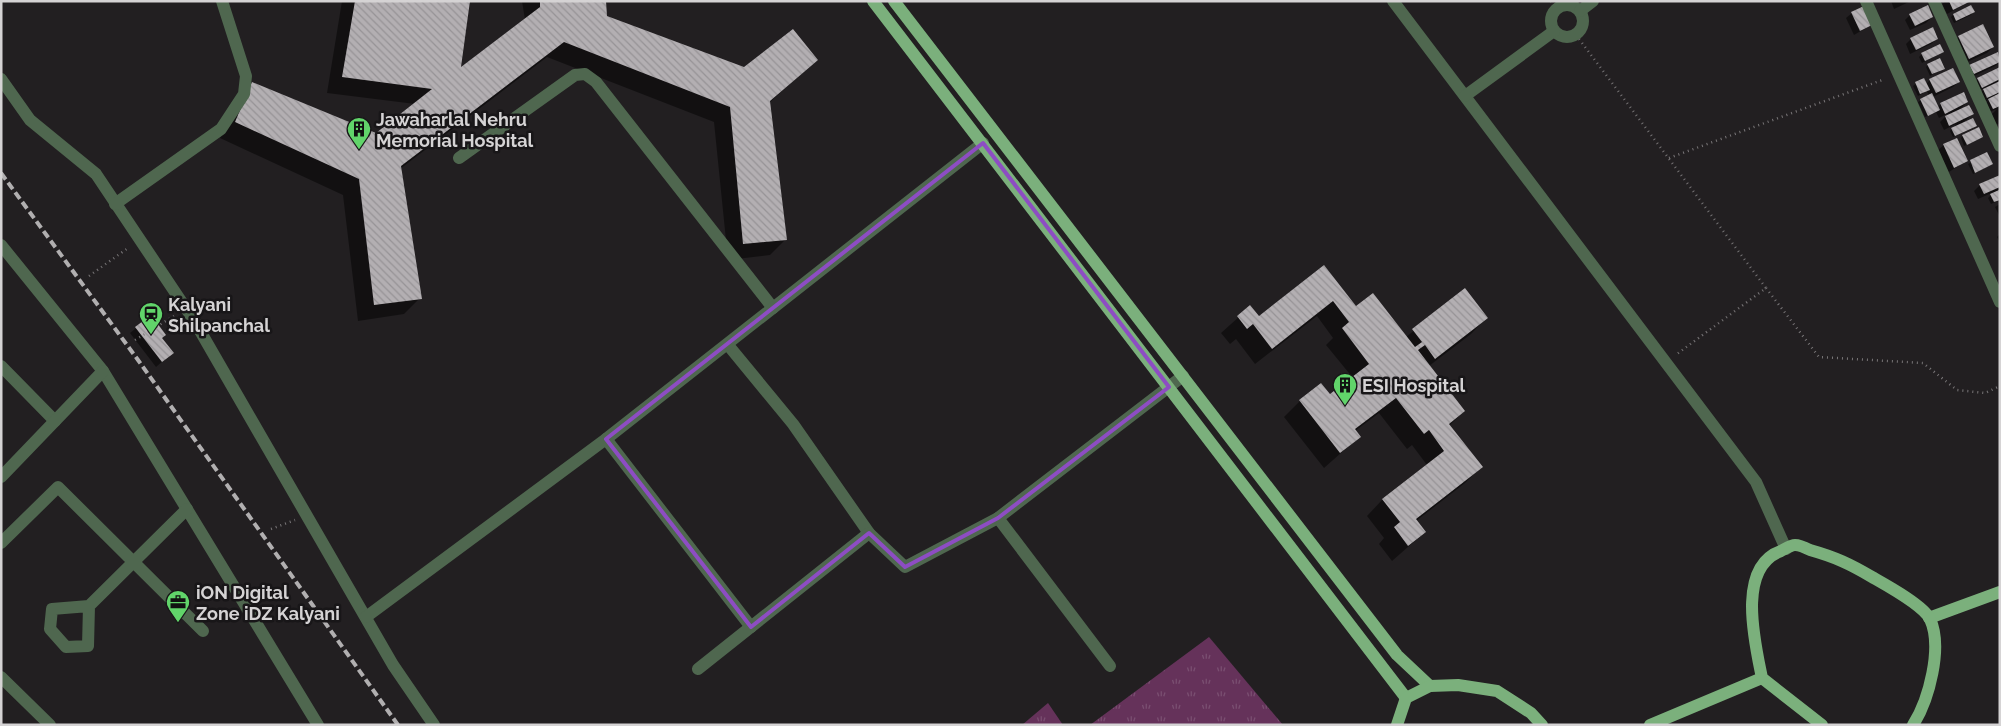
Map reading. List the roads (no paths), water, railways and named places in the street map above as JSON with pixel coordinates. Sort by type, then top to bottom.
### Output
[{"type":"main road","points":[[872,1],[1406,698]]},
{"type":"main road","points":[[894,1],[1397,655],[1430,686]]},
{"type":"main road","points":[[1822,725],[1762,678],[1754,637],[1752,614],[1756,575],[1770,554],[1795,545],[1840,558],[1904,595],[1929,618],[1935,640],[1932,675],[1925,704],[1914,725]]},
{"type":"main road","points":[[1929,618],[2000,592]]},
{"type":"main road","points":[[1650,725],[1762,678]]},
{"type":"main road","points":[[1398,725],[1406,698],[1430,686],[1458,685],[1497,691],[1531,713],[1542,725]]},
{"type":"street","points":[[116,204],[221,129],[244,94],[246,76],[222,1]]},
{"type":"street","points":[[1393,1],[1756,482],[1786,549]]},
{"type":"street","points":[[1580,11],[1593,1]]},
{"type":"street","points":[[1866,1],[2000,302]]},
{"type":"street","points":[[1934,1],[2000,146]]},
{"type":"street","points":[[1554,5],[1571,5],[1580,11],[1583,22],[1576,35],[1566,38],[1554,32],[1550,18],[1554,5]]},
{"type":"street","points":[[1465,96],[1554,32]]},
{"type":"street","points":[[459,158],[575,75],[585,74],[596,82],[772,308]]},
{"type":"street","points":[[1,79],[30,120],[96,174],[186,308],[393,665],[434,725]]},
{"type":"street","points":[[366,617],[606,439],[728,345],[772,308],[982,143]]},
{"type":"street","points":[[1,245],[103,372],[318,725]]},
{"type":"street","points":[[728,345],[793,424],[869,533],[904,567],[998,518],[1183,376]]},
{"type":"street","points":[[1,366],[55,421]]},
{"type":"street","points":[[1,476],[103,372]]},
{"type":"street","points":[[606,439],[750,627]]},
{"type":"street","points":[[1,543],[58,487],[203,632]]},
{"type":"street","points":[[89,606],[187,509]]},
{"type":"street","points":[[998,518],[1110,666]]},
{"type":"street","points":[[698,669],[869,533]]},
{"type":"street","points":[[1,677],[50,725]]},
{"type":"railway","points":[[1,173],[138,360],[398,725]]},
{"type":"place","name":"Jawaharlal Nehru Memorial Hospital","points":[[359,150]]},
{"type":"place","name":"Kalyani Shilpanchal","points":[[151,335]]},
{"type":"place","name":"ESI Hospital","points":[[1345,406]]},
{"type":"place","name":"iON Digital Zone iDZ Kalyani","points":[[178,623]]}]
